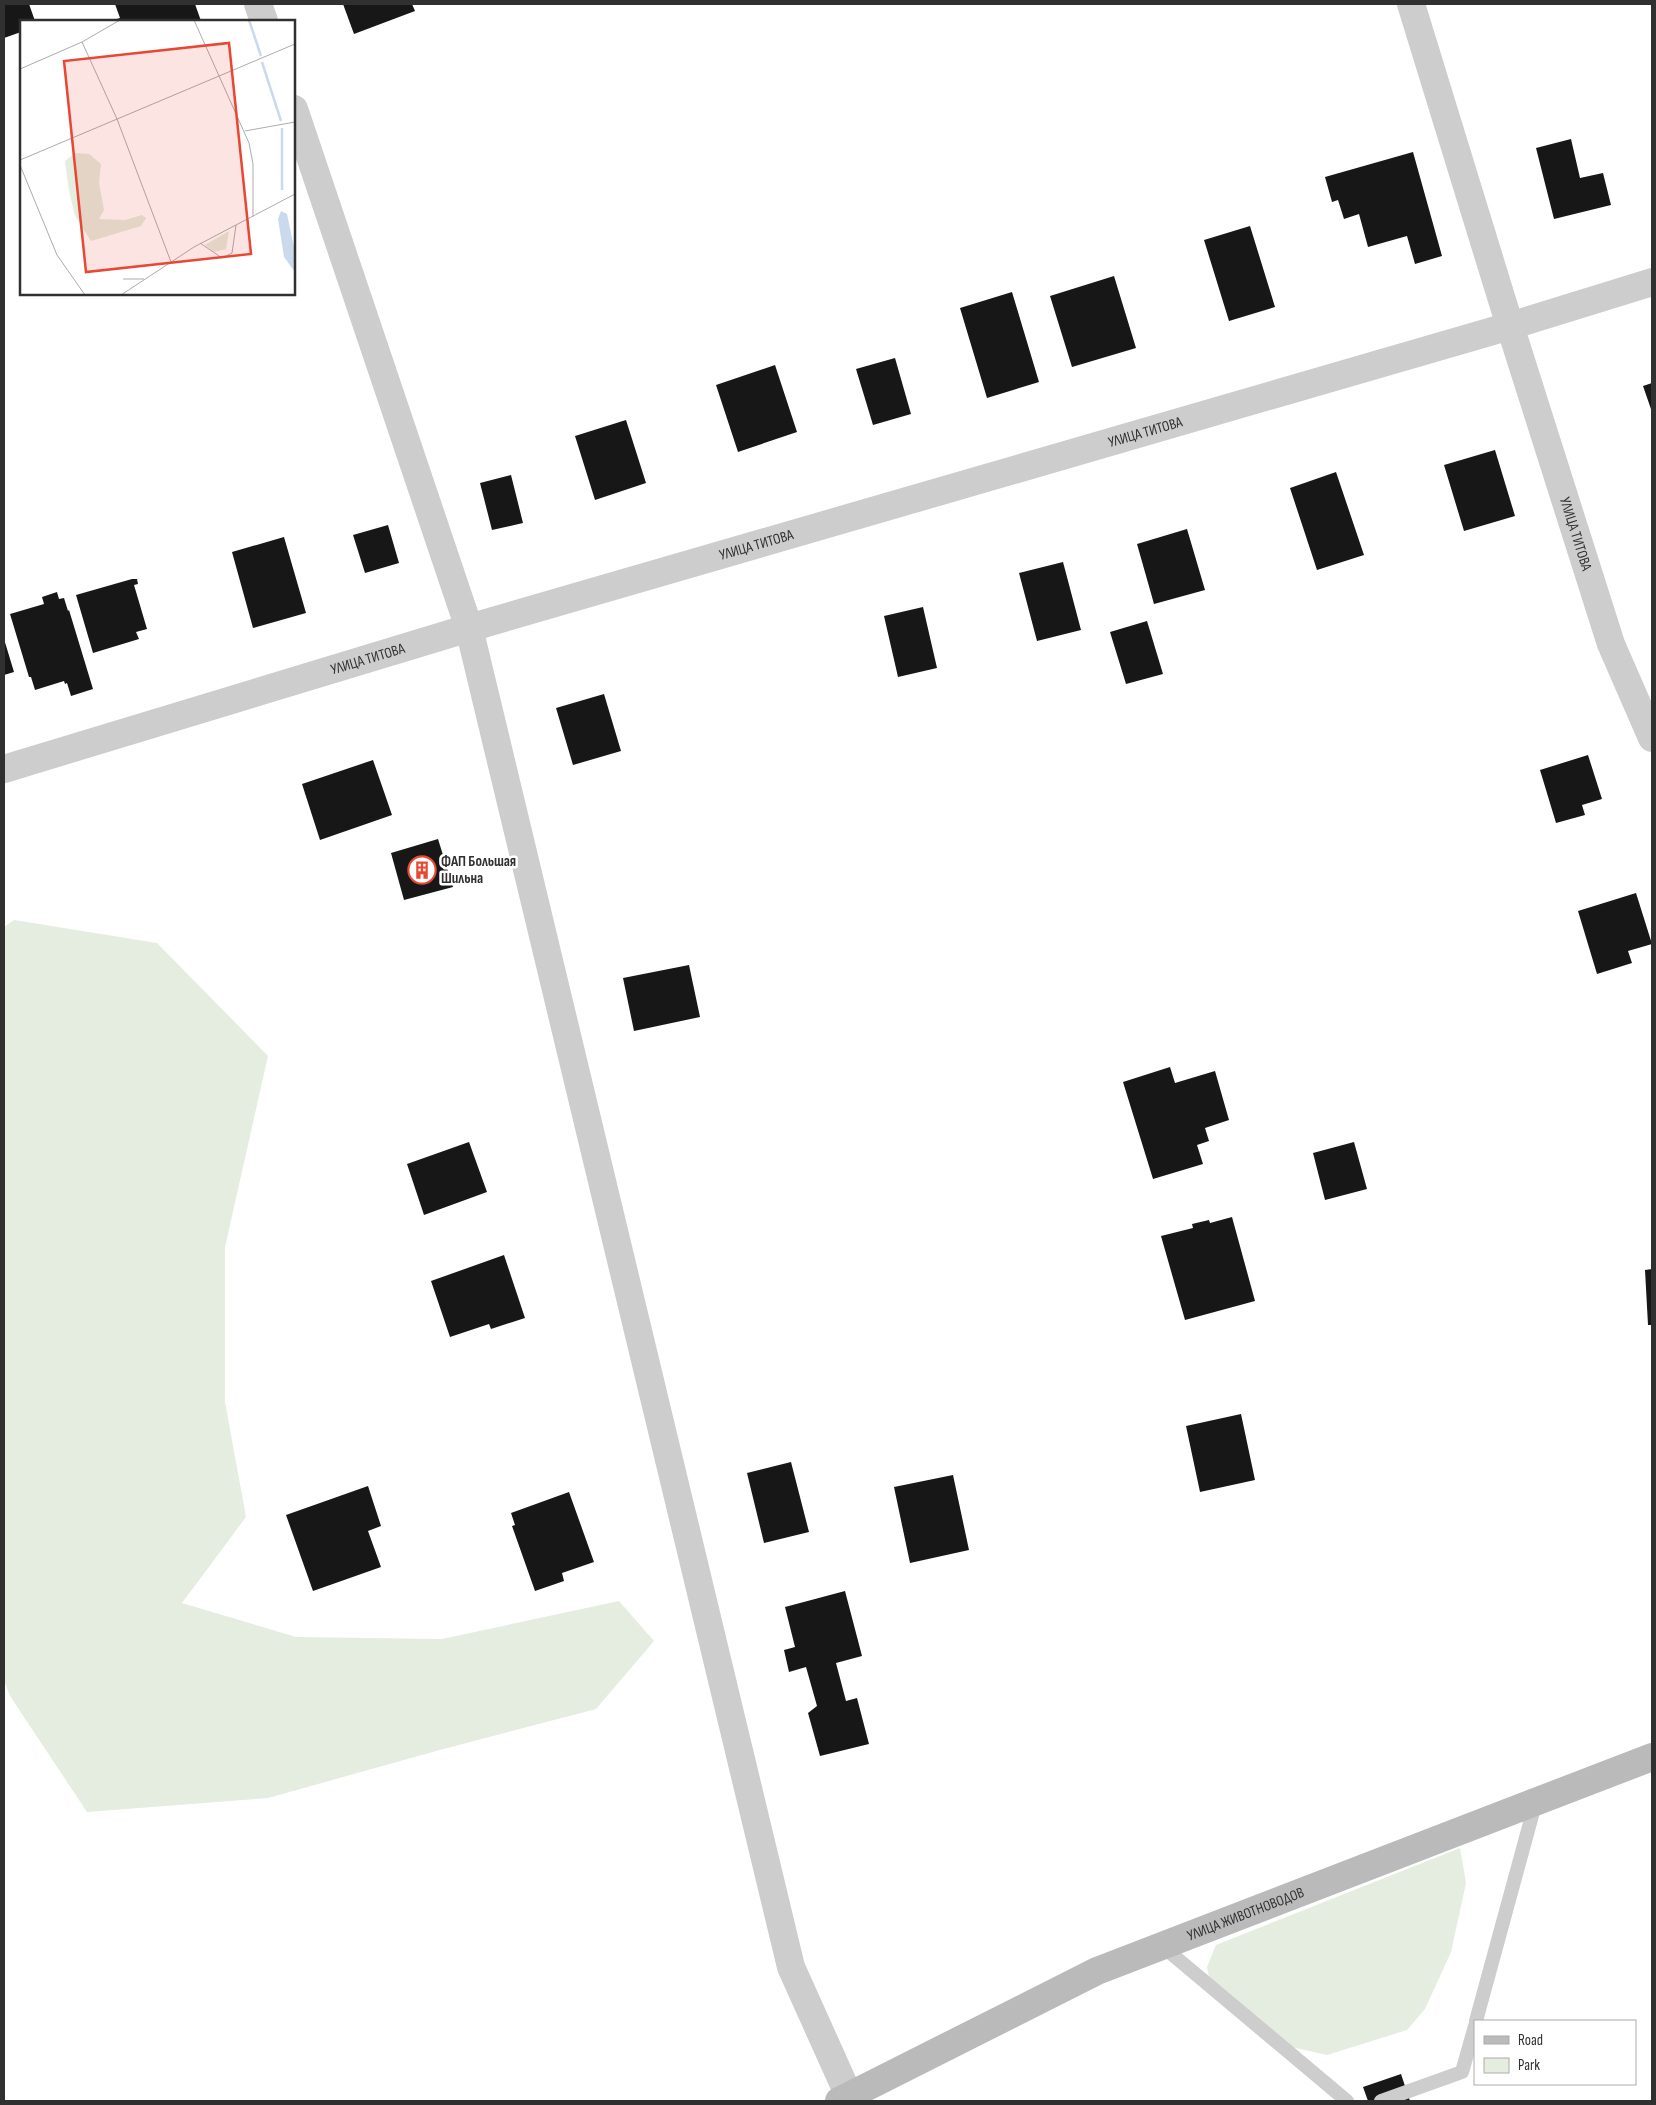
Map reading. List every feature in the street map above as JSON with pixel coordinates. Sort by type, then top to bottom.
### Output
[{"type":"main road","name":"УЛИЦА ЖИВОТНОВОДОВ","points":[[844,2099],[1097,1971],[1652,1757]]},
{"type":"street","points":[[258,4],[264,20]]},
{"type":"street","points":[[1411,4],[1510,326]]},
{"type":"street","points":[[295,112],[469,628],[790,1967],[844,2099]]},
{"type":"street","name":"УЛИЦА ТИТОВА","points":[[4,769],[469,628],[1510,326],[1652,282]]},
{"type":"street","name":"УЛИЦА ТИТОВА","points":[[1510,326],[1611,644],[1652,738]]},
{"type":"lane","points":[[1476,2020],[1536,1801]]},
{"type":"lane","points":[[1161,1945],[1347,2101]]},
{"type":"lane","points":[[1381,2101],[1462,2072],[1474,2030]]},
{"type":"green space","points":[[14,920],[157,943],[268,1056],[225,1247],[225,1402],[246,1517],[182,1603],[296,1637],[442,1639],[619,1601],[654,1641],[596,1709],[268,1798],[87,1812],[10,1696],[4,1680],[4,927]]},
{"type":"green space","points":[[1460,1848],[1466,1883],[1451,1952],[1425,2009],[1407,2030],[1327,2055],[1287,2046],[1211,1986],[1207,1967],[1216,1945]]},
{"type":"building","points":[[4,4],[29,4],[35,20],[20,20],[20,32],[4,38]]},
{"type":"building","points":[[115,4],[195,4],[201,20],[113,20],[120,18]]},
{"type":"building","points":[[343,4],[412,4],[415,11],[354,34]]},
{"type":"building","points":[[1571,139],[1580,178],[1603,173],[1611,205],[1554,219],[1536,148]]},
{"type":"building","points":[[1413,152],[1442,256],[1415,264],[1407,236],[1368,247],[1359,214],[1344,219],[1338,200],[1332,202],[1325,177]]},
{"type":"building","points":[[1250,226],[1275,307],[1229,321],[1204,240]]},
{"type":"building","points":[[1114,276],[1136,348],[1072,367],[1050,296]]},
{"type":"building","points":[[1012,292],[1039,382],[987,398],[960,308]]},
{"type":"building","points":[[895,358],[911,414],[873,425],[856,369]]},
{"type":"building","points":[[775,365],[797,432],[738,452],[716,385]]},
{"type":"building","points":[[1652,383],[1652,412],[1643,386]]},
{"type":"building","points":[[626,420],[646,483],[595,500],[575,436]]},
{"type":"building","points":[[1495,450],[1515,516],[1464,531],[1444,465]]},
{"type":"building","points":[[1336,472],[1364,555],[1317,570],[1290,488]]},
{"type":"building","points":[[511,475],[523,523],[492,530],[480,483]]},
{"type":"building","points":[[388,525],[399,563],[365,573],[353,535]]},
{"type":"building","points":[[1187,529],[1205,590],[1154,604],[1137,544]]},
{"type":"building","points":[[284,537],[306,613],[253,628],[232,552]]},
{"type":"building","points":[[1063,562],[1081,630],[1037,641],[1019,573]]},
{"type":"building","points":[[137,579],[138,584],[134,585],[147,629],[136,632],[139,639],[93,653],[76,595]]},
{"type":"building","points":[[57,592],[59,599],[64,598],[69,610],[93,689],[71,696],[67,683],[65,684],[64,681],[35,690],[31,677],[29,677],[10,614],[44,604],[42,597]]},
{"type":"building","points":[[923,607],[937,668],[898,677],[884,616]]},
{"type":"building","points":[[1147,621],[1163,674],[1126,684],[1110,632]]},
{"type":"building","points":[[4,639],[14,672],[4,675]]},
{"type":"building","points":[[604,694],[621,751],[573,765],[556,708]]},
{"type":"building","points":[[1588,755],[1602,799],[1582,805],[1585,815],[1556,823],[1540,770]]},
{"type":"building","points":[[373,760],[392,815],[320,840],[302,784]]},
{"type":"building","name":"ФАП Большая Шильна","points":[[438,839],[453,887],[404,900],[391,853]]},
{"type":"building","points":[[1636,893],[1652,944],[1628,951],[1632,963],[1597,974],[1578,911]]},
{"type":"building","points":[[689,965],[700,1017],[634,1031],[623,978]]},
{"type":"building","points":[[1170,1067],[1175,1083],[1215,1071],[1229,1120],[1205,1128],[1209,1141],[1197,1145],[1203,1164],[1153,1179],[1123,1082]]},
{"type":"building","points":[[469,1142],[487,1192],[424,1215],[407,1164]]},
{"type":"building","points":[[1354,1142],[1367,1189],[1325,1200],[1313,1153]]},
{"type":"building","points":[[1232,1217],[1255,1301],[1185,1320],[1161,1236],[1193,1228],[1192,1224],[1209,1220],[1210,1223]]},
{"type":"building","points":[[504,1255],[525,1318],[491,1329],[489,1324],[450,1337],[431,1281]]},
{"type":"building","points":[[1652,1269],[1652,1325],[1648,1325],[1645,1270]]},
{"type":"building","points":[[1241,1414],[1255,1480],[1200,1492],[1186,1426]]},
{"type":"building","points":[[791,1462],[809,1532],[764,1543],[747,1473]]},
{"type":"building","points":[[953,1475],[969,1550],[910,1563],[894,1487]]},
{"type":"building","points":[[368,1486],[381,1526],[368,1531],[381,1567],[313,1591],[286,1515]]},
{"type":"building","points":[[569,1492],[594,1562],[562,1573],[564,1581],[535,1591],[512,1526],[515,1525],[511,1513]]},
{"type":"building","points":[[845,1591],[862,1656],[836,1663],[846,1701],[857,1698],[869,1744],[820,1756],[808,1713],[817,1706],[806,1667],[789,1672],[784,1650],[795,1647],[785,1607]]},
{"type":"building","points":[[1401,2074],[1410,2101],[1368,2101],[1363,2087]]},
{"type":"place","name":"ФАП Большая Шильна","points":[[422,870]]}]
